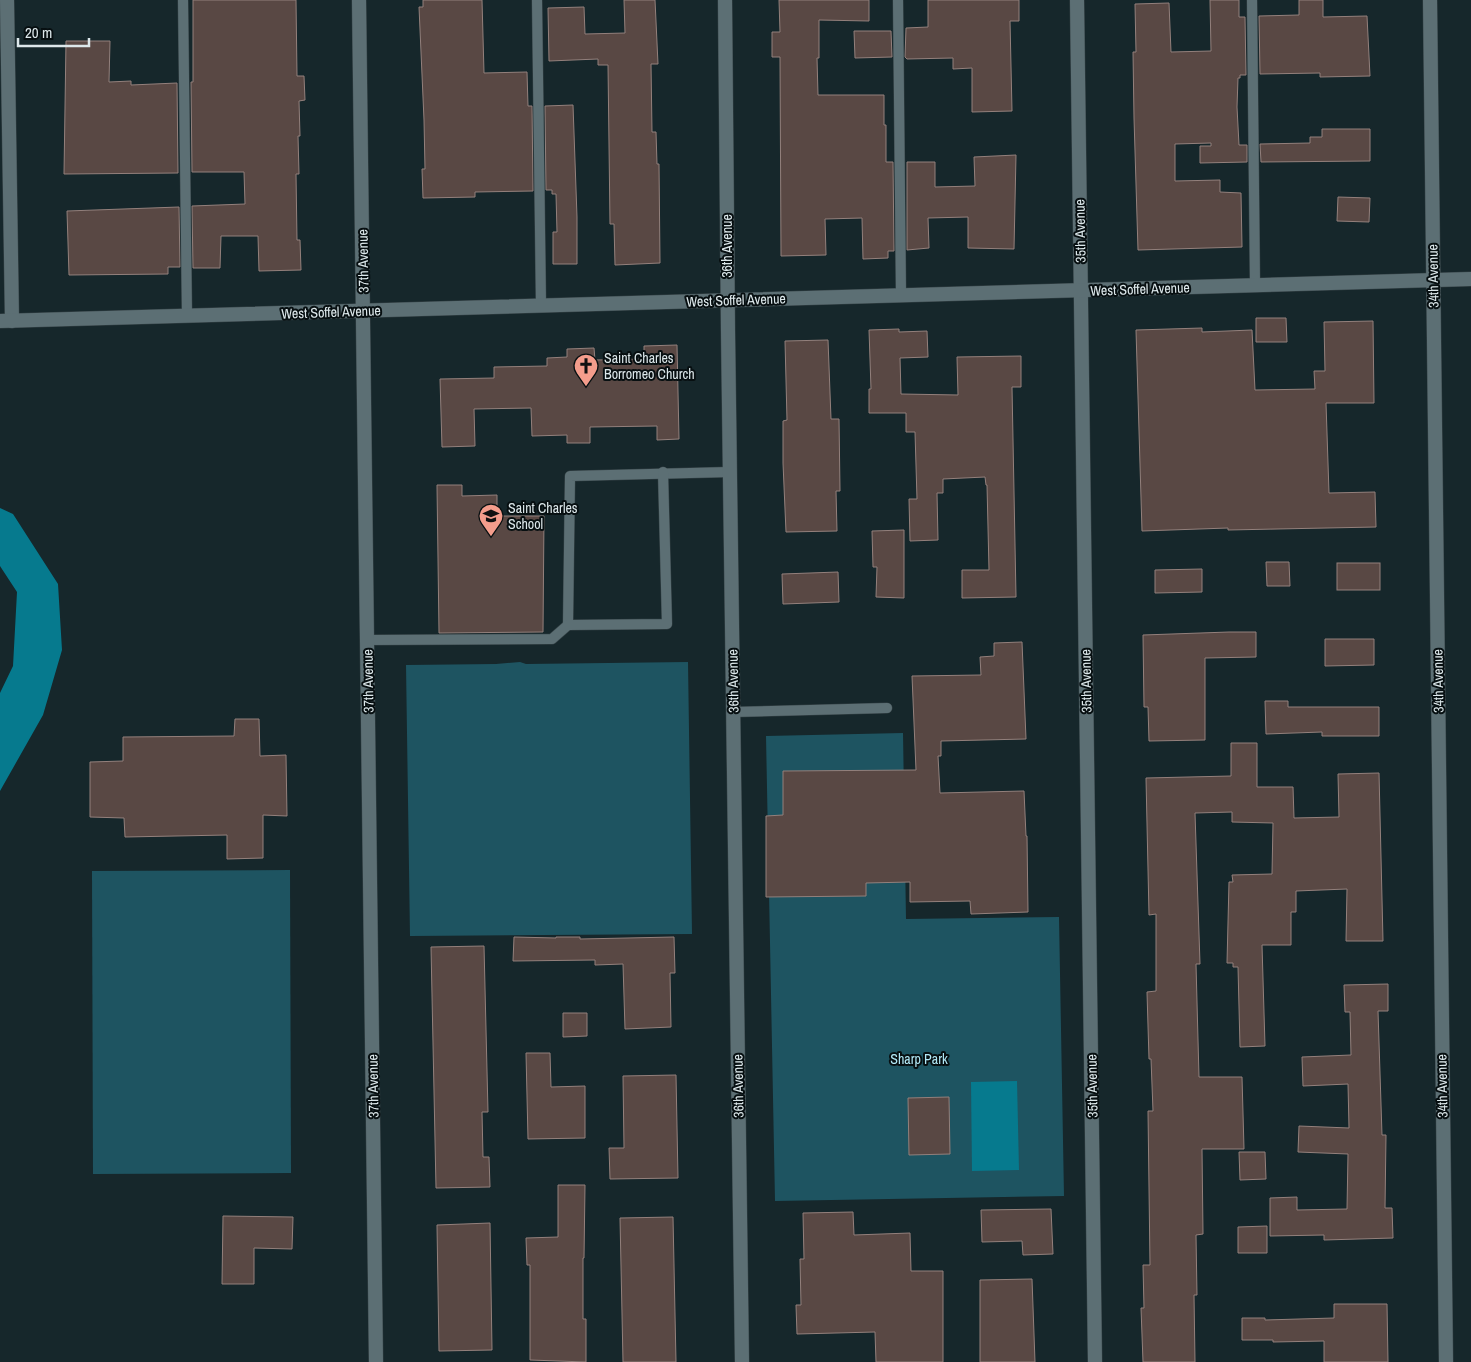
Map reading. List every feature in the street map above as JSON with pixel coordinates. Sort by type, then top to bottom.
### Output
[{"type":"street","points":[[6,321],[7,0]]},
{"type":"street","name":"37th Avenue","points":[[360,0],[376,1362]]},
{"type":"street","name":"36th Avenue","points":[[725,0],[742,1362]]},
{"type":"street","name":"35th Avenue","points":[[1077,0],[1095,1362]]},
{"type":"street","name":"34th Avenue","points":[[1430,0],[1446,1362]]},
{"type":"street","name":"West Soffel Avenue","points":[[6,321],[1471,279]]},
{"type":"lane","points":[[183,0],[187,316]]},
{"type":"lane","points":[[537,0],[541,306]]},
{"type":"lane","points":[[898,0],[902,296]]},
{"type":"lane","points":[[1252,0],[1255,285]]},
{"type":"lane","points":[[367,640],[552,639],[568,625],[667,624],[664,472]]},
{"type":"lane","points":[[568,625],[570,476],[664,472],[730,472]]},
{"type":"lane","points":[[733,712],[887,708]]},
{"type":"green space","points":[[520,662],[526,664],[688,662],[692,934],[410,936],[406,665]]},
{"type":"green space","name":"Sharp Park","points":[[903,733],[906,919],[1059,917],[1064,1196],[775,1201],[766,736]]},
{"type":"green space","points":[[290,870],[291,1173],[93,1174],[92,871]]},
{"type":"shaded area","points":[[0,508],[13,514],[58,584],[62,650],[43,715],[0,791],[0,693],[13,666],[17,592],[0,566]]},
{"type":"shaded area","points":[[1017,1081],[1019,1170],[972,1171],[971,1082]]},
{"type":"building","points":[[193,0],[296,0],[297,76],[304,76],[305,100],[299,101],[299,174],[296,174],[297,240],[300,240],[301,270],[259,271],[258,236],[221,236],[220,268],[193,268],[192,206],[245,204],[244,172],[192,172],[191,82],[193,82]]},
{"type":"building","points":[[423,0],[482,0],[484,73],[527,72],[528,106],[532,106],[533,191],[475,192],[475,197],[423,198],[422,169],[425,169],[424,120],[419,7],[423,7]]},
{"type":"building","points":[[624,0],[655,0],[658,64],[651,64],[652,132],[656,132],[657,164],[659,164],[660,263],[615,265],[614,224],[610,224],[608,65],[598,65],[598,59],[549,61],[548,8],[584,7],[585,34],[625,33]]},
{"type":"building","points":[[779,0],[869,0],[869,21],[819,20],[818,95],[884,95],[886,162],[893,162],[894,251],[888,251],[888,258],[863,259],[862,218],[825,219],[826,255],[781,256],[780,57],[772,57],[772,32],[780,32]]},
{"type":"building","points":[[928,0],[1019,0],[1019,21],[1010,21],[1012,111],[972,112],[972,68],[953,69],[953,58],[907,59],[905,57],[906,28],[928,27]]},
{"type":"building","points":[[1210,0],[1239,0],[1239,17],[1245,17],[1246,75],[1240,75],[1240,78],[1238,78],[1237,107],[1239,145],[1247,145],[1247,162],[1200,163],[1200,146],[1211,146],[1211,143],[1175,144],[1175,181],[1220,180],[1220,192],[1241,193],[1242,247],[1138,250],[1133,52],[1136,52],[1135,4],[1169,3],[1171,52],[1211,51]]},
{"type":"building","points":[[1299,0],[1323,0],[1323,17],[1367,16],[1370,76],[1320,77],[1320,73],[1260,74],[1259,16],[1299,15]]},
{"type":"building","points":[[854,31],[891,31],[892,57],[855,58]]},
{"type":"building","points":[[66,41],[110,41],[109,82],[131,81],[131,85],[177,83],[178,173],[64,174]]},
{"type":"building","points":[[573,105],[577,264],[553,264],[553,232],[557,232],[556,194],[552,194],[552,190],[546,190],[545,106]]},
{"type":"building","points":[[1322,129],[1370,129],[1370,161],[1261,162],[1260,144],[1310,143],[1310,137],[1322,137]]},
{"type":"building","points":[[1016,155],[1014,249],[968,248],[968,217],[928,218],[929,248],[907,250],[907,162],[935,162],[935,187],[975,186],[974,157]]},
{"type":"building","points":[[1338,197],[1370,198],[1369,222],[1337,221]]},
{"type":"building","points":[[179,207],[180,267],[168,267],[168,274],[69,275],[67,211]]},
{"type":"building","points":[[1256,318],[1286,318],[1287,342],[1256,342]]},
{"type":"building","points":[[1373,321],[1374,403],[1326,403],[1329,493],[1375,492],[1376,527],[1228,530],[1228,528],[1142,531],[1136,330],[1202,328],[1202,332],[1252,330],[1255,390],[1315,389],[1314,371],[1325,371],[1324,322]]},
{"type":"building","points":[[899,329],[899,332],[927,331],[928,357],[900,358],[901,394],[958,395],[957,357],[1021,356],[1021,387],[1012,387],[1016,597],[962,598],[962,570],[989,570],[987,485],[985,477],[943,479],[943,493],[937,493],[938,540],[910,541],[909,499],[917,499],[915,432],[906,432],[906,413],[869,413],[869,389],[871,389],[869,330]]},
{"type":"building","points":[[828,340],[831,419],[839,419],[840,491],[836,491],[837,531],[786,532],[783,463],[783,421],[787,420],[785,341]]},
{"type":"building","name":"Saint Charles Borromeo Church","points":[[677,345],[679,439],[657,440],[657,426],[590,427],[590,443],[567,443],[567,435],[532,436],[531,408],[474,409],[475,446],[442,447],[440,379],[494,378],[494,367],[547,366],[547,358],[567,357],[567,349],[594,348],[595,360],[644,359],[644,346]]},
{"type":"building","points":[[437,485],[462,485],[462,496],[497,495],[497,516],[544,516],[543,632],[439,633]]},
{"type":"building","points":[[904,530],[904,598],[876,597],[877,567],[873,567],[872,531]]},
{"type":"building","points":[[1266,562],[1289,562],[1290,586],[1267,586]]},
{"type":"building","points":[[1337,563],[1380,563],[1380,590],[1337,590]]},
{"type":"building","points":[[1202,569],[1202,592],[1155,593],[1155,570]]},
{"type":"building","points":[[838,572],[839,602],[783,604],[782,574]]},
{"type":"building","points":[[1256,632],[1256,657],[1205,658],[1205,740],[1149,741],[1148,707],[1144,707],[1143,635]]},
{"type":"building","points":[[1325,639],[1374,639],[1374,665],[1325,666]]},
{"type":"building","points":[[1022,642],[1026,739],[941,741],[941,756],[938,756],[940,793],[1024,791],[1027,836],[1028,912],[971,914],[970,901],[910,902],[910,882],[866,883],[866,896],[766,897],[766,816],[783,815],[783,771],[916,770],[912,676],[981,675],[980,657],[994,656],[994,643]]},
{"type":"building","points":[[1265,701],[1288,701],[1288,707],[1379,707],[1379,736],[1322,736],[1322,732],[1266,734]]},
{"type":"building","points":[[235,719],[259,719],[260,756],[286,755],[287,816],[263,815],[263,858],[227,859],[227,835],[125,837],[124,818],[90,817],[90,762],[123,761],[123,737],[234,736]]},
{"type":"building","points":[[1231,743],[1257,743],[1257,787],[1293,787],[1294,818],[1339,817],[1338,774],[1379,773],[1383,941],[1346,941],[1347,889],[1296,891],[1296,912],[1291,912],[1291,945],[1262,945],[1265,1046],[1240,1047],[1238,967],[1233,967],[1233,963],[1227,963],[1229,882],[1233,882],[1232,875],[1272,874],[1273,823],[1232,822],[1232,812],[1195,813],[1200,964],[1196,964],[1199,1077],[1242,1077],[1244,1149],[1202,1149],[1203,1234],[1196,1235],[1197,1295],[1194,1295],[1195,1362],[1143,1362],[1141,1308],[1144,1308],[1143,1265],[1150,1265],[1148,1111],[1153,1111],[1147,992],[1156,991],[1156,914],[1149,915],[1146,778],[1231,776]]},
{"type":"building","points":[[514,937],[580,937],[580,939],[674,937],[675,973],[670,973],[671,1027],[625,1029],[623,964],[595,965],[595,960],[513,961]]},
{"type":"building","points":[[484,946],[488,1112],[482,1112],[483,1157],[489,1157],[490,1187],[436,1188],[431,947]]},
{"type":"building","points":[[1388,984],[1388,1011],[1378,1011],[1382,1135],[1386,1135],[1385,1208],[1392,1208],[1393,1238],[1324,1240],[1324,1235],[1270,1236],[1270,1198],[1297,1197],[1297,1210],[1347,1209],[1348,1154],[1298,1152],[1299,1126],[1349,1128],[1348,1084],[1303,1086],[1302,1057],[1351,1055],[1350,1012],[1345,1012],[1344,985]]},
{"type":"building","points":[[563,1013],[587,1013],[587,1036],[563,1037]]},
{"type":"building","points":[[526,1053],[550,1053],[551,1087],[585,1086],[585,1138],[528,1139]]},
{"type":"building","points":[[676,1075],[678,1178],[610,1179],[609,1148],[624,1148],[623,1076]]},
{"type":"building","points":[[949,1097],[950,1154],[909,1155],[908,1098]]},
{"type":"building","points":[[1239,1152],[1265,1152],[1266,1179],[1240,1180]]},
{"type":"building","points":[[558,1185],[585,1185],[583,1319],[586,1319],[586,1362],[530,1360],[530,1265],[527,1265],[526,1238],[558,1237]]},
{"type":"building","points":[[1051,1209],[1053,1254],[1023,1255],[1022,1241],[982,1242],[981,1210]]},
{"type":"building","points":[[853,1212],[854,1235],[910,1233],[911,1271],[943,1271],[943,1362],[876,1362],[875,1332],[797,1334],[796,1305],[801,1305],[800,1259],[804,1259],[803,1213]]},
{"type":"building","points":[[223,1216],[293,1217],[292,1249],[254,1248],[254,1284],[222,1284]]},
{"type":"building","points":[[673,1217],[676,1362],[623,1362],[620,1218]]},
{"type":"building","points":[[490,1223],[492,1350],[439,1351],[437,1225]]},
{"type":"building","points":[[1267,1226],[1267,1253],[1238,1253],[1238,1227]]},
{"type":"building","points":[[1032,1279],[1035,1362],[980,1362],[980,1280]]},
{"type":"building","points":[[1334,1304],[1387,1304],[1388,1362],[1324,1362],[1324,1341],[1273,1342],[1273,1340],[1242,1340],[1242,1318],[1265,1318],[1265,1320],[1334,1318]]},
{"type":"place","name":"Saint Charles Borromeo Church","points":[[586,387]]},
{"type":"place","name":"Saint Charles School","points":[[491,537]]}]
